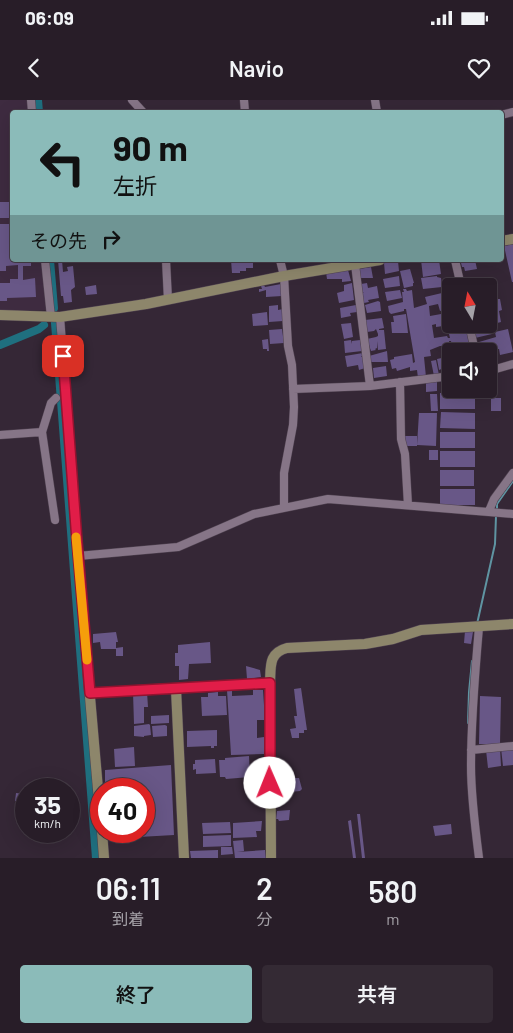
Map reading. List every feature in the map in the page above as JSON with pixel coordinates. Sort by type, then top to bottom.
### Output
[{"type":"street","points":[[132,100],[141,110]]},
{"type":"street","points":[[45,262],[56,317],[97,778]]},
{"type":"street","points":[[166,262],[168,300]]},
{"type":"street","points":[[280,262],[284,276],[288,346],[292,364],[293,389],[293,425],[284,474],[284,507]]},
{"type":"street","points":[[0,315],[56,317],[168,300],[284,276],[367,262]]},
{"type":"street","points":[[455,262],[459,278]]},
{"type":"street","points":[[354,264],[370,386]]},
{"type":"street","points":[[497,368],[513,364]]},
{"type":"street","points":[[293,389],[370,386],[442,377]]},
{"type":"street","points":[[400,382],[401,439],[406,454],[408,505]]},
{"type":"street","points":[[55,520],[42,432],[51,403],[56,398]]},
{"type":"street","points":[[0,435],[42,432]]},
{"type":"street","points":[[489,511],[494,499],[513,474]]},
{"type":"street","points":[[78,556],[178,547],[254,514],[328,498],[513,514]]},
{"type":"street","points":[[270,858],[270,683],[272,661],[274,655],[279,650],[286,648],[365,644],[393,639],[421,630],[513,624]]},
{"type":"street","points":[[479,627],[472,700],[471,750],[474,815],[480,858]]},
{"type":"street","points":[[90,693],[270,683]]},
{"type":"street","points":[[176,689],[184,858]]},
{"type":"street","points":[[471,750],[513,746]]},
{"type":"street","points":[[103,843],[104,858]]},
{"type":"shaded area","points":[[0,100],[29,100],[30,110],[10,110],[10,262],[43,262],[47,310],[0,310]]},
{"type":"building","points":[[0,202],[10,202],[10,218],[0,218]]},
{"type":"building","points":[[0,224],[10,224],[10,262],[31,262],[31,266],[23,266],[23,280],[35,278],[36,297],[7,298],[7,301],[0,301],[0,283],[10,283],[10,279],[18,279],[18,265],[6,266],[6,271],[0,271]]},
{"type":"building","points":[[513,244],[513,282],[512,282],[504,246]]},
{"type":"building","points":[[58,262],[62,262],[63,272],[68,271],[67,267],[73,266],[75,287],[71,290],[72,302],[64,303],[63,296],[61,296]]},
{"type":"building","points":[[231,262],[253,262],[253,268],[246,268],[246,271],[240,271],[240,273],[232,273]]},
{"type":"building","points":[[398,262],[399,271],[385,274],[384,263]]},
{"type":"building","points":[[421,262],[439,262],[441,274],[423,277]]},
{"type":"building","points":[[475,262],[477,269],[465,271],[461,263]]},
{"type":"building","points":[[371,267],[373,278],[360,278],[358,269]]},
{"type":"building","points":[[410,269],[414,283],[413,286],[404,288],[400,271]]},
{"type":"building","points":[[348,270],[351,281],[342,282],[342,279],[327,279],[326,272]]},
{"type":"building","points":[[399,276],[400,286],[385,288],[383,279]]},
{"type":"building","points":[[437,276],[441,278],[442,287],[423,289],[421,278]]},
{"type":"building","points":[[352,283],[354,300],[339,303],[337,293],[344,291],[344,285]]},
{"type":"building","points":[[367,283],[368,288],[377,286],[379,298],[368,300],[369,302],[364,303],[362,293],[364,292],[362,292],[361,284]]},
{"type":"building","points":[[281,284],[282,296],[266,297],[266,290],[259,292],[259,289],[262,289],[261,286]]},
{"type":"building","points":[[96,285],[97,294],[86,295],[85,287]]},
{"type":"building","points":[[403,289],[407,291],[412,290],[414,308],[427,304],[425,297],[442,293],[442,310],[440,311],[438,304],[429,306],[430,316],[441,314],[442,318],[442,326],[436,327],[436,324],[432,325],[434,338],[447,336],[450,338],[449,334],[467,333],[469,343],[451,343],[449,341],[449,343],[442,343],[442,346],[430,350],[431,356],[424,357],[426,377],[418,378],[417,370],[410,371],[410,367],[397,371],[396,368],[392,369],[390,360],[394,359],[394,357],[412,354],[413,363],[415,362],[406,309],[391,314],[388,306],[403,302],[402,292],[404,292]]},
{"type":"building","points":[[400,290],[402,298],[387,301],[385,292]]},
{"type":"building","points":[[498,299],[500,299],[502,310],[499,311],[501,322],[498,323]]},
{"type":"building","points":[[380,302],[381,311],[367,313],[365,305]]},
{"type":"building","points":[[278,305],[278,310],[283,309],[283,321],[269,322],[269,306]]},
{"type":"building","points":[[356,305],[357,312],[350,313],[351,316],[341,318],[340,308]]},
{"type":"building","points":[[267,312],[268,325],[253,326],[252,314]]},
{"type":"building","points":[[406,314],[408,333],[392,333],[391,322],[394,322],[393,316]]},
{"type":"building","points":[[382,318],[384,328],[379,330],[384,330],[386,349],[378,350],[377,341],[376,350],[371,351],[367,339],[376,337],[378,334],[376,329],[367,332],[365,320]]},
{"type":"building","points":[[351,323],[353,337],[344,339],[341,324]]},
{"type":"building","points":[[282,329],[284,343],[270,344],[269,330]]},
{"type":"building","points":[[508,329],[513,352],[500,355],[499,349],[497,349],[497,343],[479,343],[496,337],[495,333]]},
{"type":"building","points":[[474,333],[492,333],[492,334],[475,338]]},
{"type":"building","points":[[268,339],[269,351],[267,351],[267,349],[263,349],[262,340]]},
{"type":"building","points":[[351,340],[352,344],[352,341],[360,340],[362,351],[345,353],[344,341]]},
{"type":"building","points":[[387,351],[388,362],[370,362],[369,356]]},
{"type":"building","points":[[363,353],[363,356],[361,356],[365,368],[359,370],[358,365],[347,367],[345,356]]},
{"type":"building","points":[[442,358],[442,369],[439,370],[437,359]]},
{"type":"building","points":[[436,360],[439,375],[434,376],[431,361]]},
{"type":"building","points":[[386,366],[387,376],[374,378],[373,368]]},
{"type":"building","points":[[437,381],[437,391],[426,392],[426,383]]},
{"type":"building","points":[[440,393],[442,393],[442,398],[475,398],[475,409],[440,409]]},
{"type":"building","points":[[430,394],[437,394],[438,411],[431,411]]},
{"type":"building","points":[[491,398],[501,398],[501,411],[491,411]]},
{"type":"building","points":[[441,412],[475,413],[475,429],[440,428]]},
{"type":"building","points":[[419,413],[437,413],[436,446],[417,445]]},
{"type":"building","points":[[440,432],[475,432],[475,448],[440,448]]},
{"type":"building","points":[[404,436],[417,436],[417,446],[404,446]]},
{"type":"building","points":[[429,450],[438,450],[438,460],[429,460]]},
{"type":"building","points":[[440,451],[475,451],[475,467],[440,467]]},
{"type":"building","points":[[440,470],[474,470],[474,486],[440,486]]},
{"type":"building","points":[[440,489],[475,489],[475,505],[440,505]]},
{"type":"building","points":[[465,631],[473,632],[471,644],[464,643]]},
{"type":"building","points":[[116,632],[118,642],[116,642],[116,648],[123,647],[123,656],[116,656],[116,649],[101,649],[100,642],[93,643],[93,634]]},
{"type":"building","points":[[210,642],[211,663],[189,664],[188,679],[179,680],[179,666],[175,666],[175,653],[178,653],[178,645]]},
{"type":"building","points":[[246,666],[260,670],[261,677],[247,679]]},
{"type":"building","points":[[301,688],[307,730],[304,730],[304,733],[299,733],[299,738],[292,738],[290,729],[296,728],[294,716],[297,716],[294,689]]},
{"type":"building","points":[[227,690],[232,690],[232,696],[253,695],[253,690],[263,690],[265,720],[257,720],[257,738],[264,737],[264,754],[231,755]]},
{"type":"building","points":[[133,692],[147,692],[148,707],[144,707],[144,723],[134,724]]},
{"type":"building","points":[[218,692],[218,696],[226,696],[227,715],[202,716],[201,697],[208,697],[208,693]]},
{"type":"building","points":[[480,696],[501,697],[500,744],[479,744]]},
{"type":"building","points":[[169,715],[169,723],[151,724],[151,716]]},
{"type":"building","points":[[149,724],[151,735],[144,737],[134,736],[134,726]]},
{"type":"building","points":[[152,726],[167,726],[167,736],[153,737]]},
{"type":"building","points":[[217,730],[217,746],[214,746],[214,748],[211,748],[211,746],[187,747],[187,731]]},
{"type":"building","points":[[134,747],[135,766],[115,767],[114,749]]},
{"type":"building","points":[[513,747],[513,765],[503,766],[501,748]]},
{"type":"building","points":[[500,748],[501,766],[488,768],[486,750]]},
{"type":"building","points":[[249,756],[250,777],[226,779],[225,777],[220,777],[219,760]]},
{"type":"building","points":[[215,759],[216,773],[196,774],[196,769],[193,770],[195,760]]},
{"type":"building","points":[[171,765],[174,835],[155,836],[155,778],[105,778],[105,770]]},
{"type":"building","points":[[289,778],[299,778],[302,789],[290,792],[289,789],[281,790],[278,793],[276,781],[289,780]]},
{"type":"building","points":[[290,810],[289,820],[279,821],[276,819],[277,811]]},
{"type":"building","points":[[357,814],[360,814],[365,858],[362,858]]},
{"type":"building","points":[[351,820],[356,858],[353,858],[348,821]]},
{"type":"building","points":[[262,821],[261,831],[256,831],[257,837],[233,838],[233,823]]},
{"type":"building","points":[[230,822],[231,833],[203,834],[202,823]]},
{"type":"building","points":[[451,824],[452,834],[435,836],[433,826]]},
{"type":"building","points":[[231,835],[231,846],[203,847],[203,836]]},
{"type":"building","points":[[243,840],[244,851],[237,852],[265,850],[266,858],[235,858],[233,841]]},
{"type":"building","points":[[221,847],[232,847],[233,854],[221,855]]},
{"type":"building","points":[[218,850],[218,858],[191,858],[190,851]]},
{"type":"waterway","points":[[38,100],[39,110]]},
{"type":"waterway","points":[[50,262],[54,308]]},
{"type":"waterway","points":[[55,323],[96,858]]},
{"type":"waterway","points":[[0,345],[39,329],[44,325]]},
{"type":"waterway","points":[[497,511],[497,504],[513,481]]},
{"type":"waterway","points":[[477,624],[495,544],[496,516]]},
{"type":"waterway","points":[[468,723],[472,661]]},
{"type":"slow traffic","points":[[76,537],[87,660]]},
{"type":"route","points":[[63,356],[90,693],[270,683],[270,783]]}]
